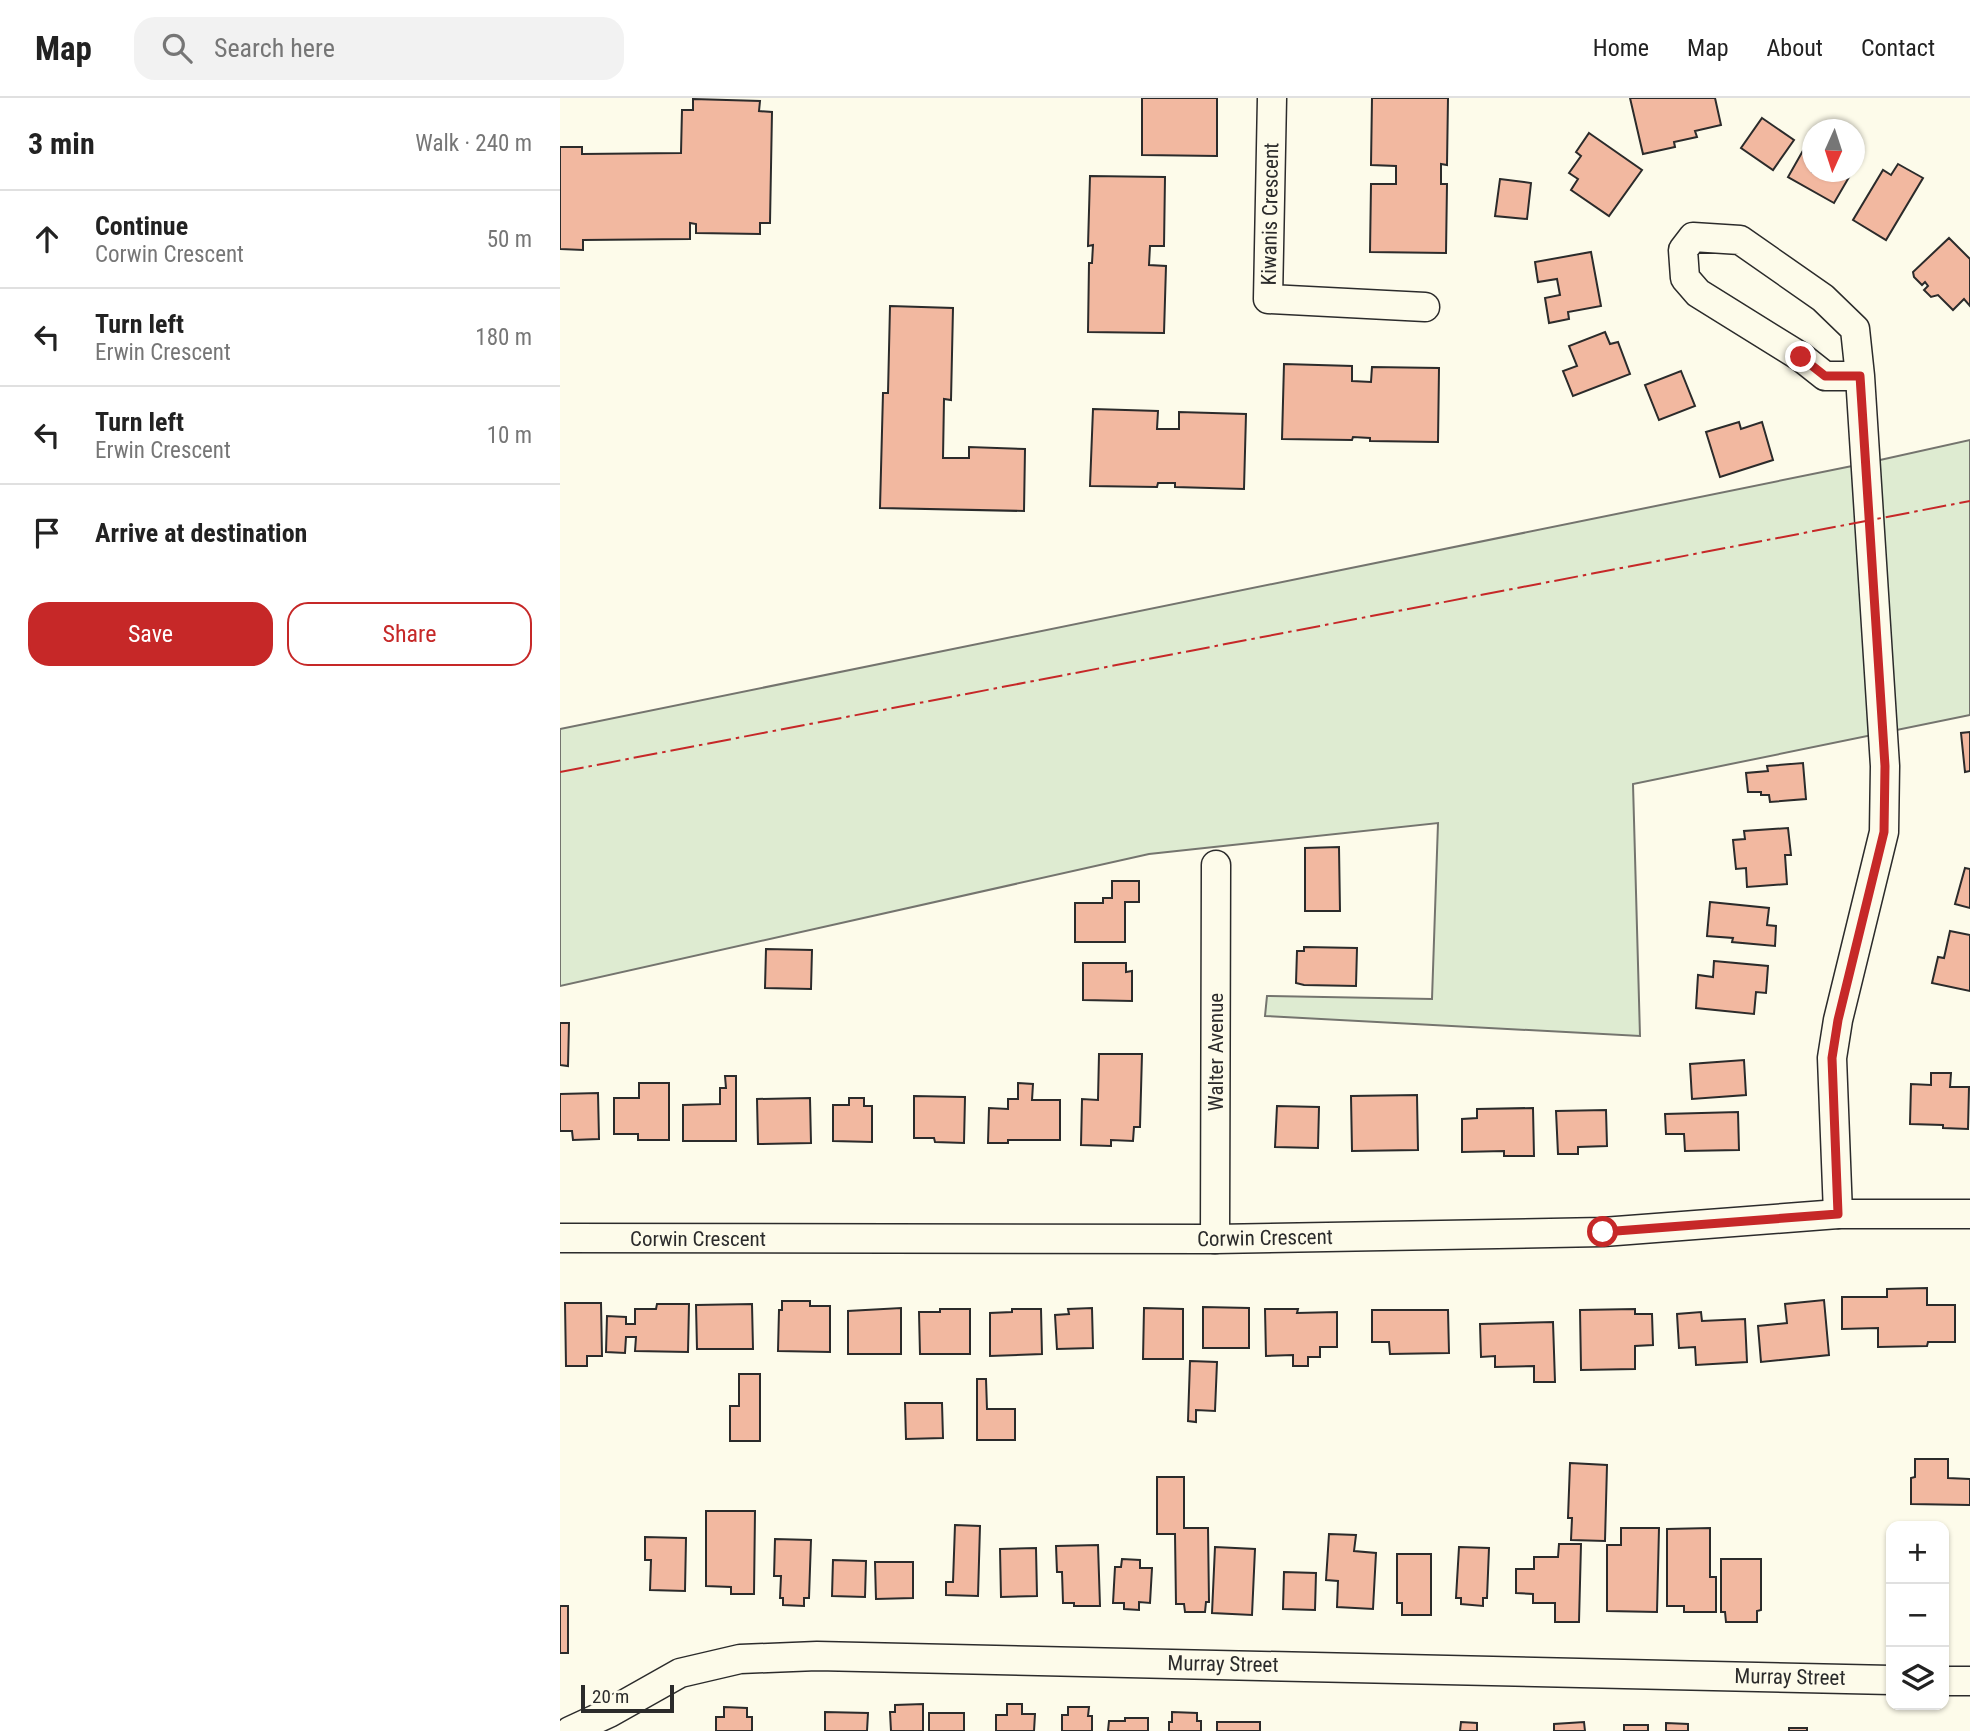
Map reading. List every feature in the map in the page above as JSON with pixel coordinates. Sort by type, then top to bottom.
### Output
[{"type":"street","name":"Kiwanis Crescent","points":[[1272,98],[1268,299],[1425,307]]},
{"type":"street","points":[[1838,1214],[1832,1058],[1838,1020],[1884,832],[1885,766],[1860,376],[1855,329],[1823,298],[1740,240],[1693,237],[1683,250],[1684,269],[1685,278],[1698,293],[1801,357],[1825,376],[1860,376]]},
{"type":"street","name":"Walter Avenue","points":[[1215,1239],[1216,864]]},
{"type":"street","name":"Corwin Crescent","points":[[560,1238],[1215,1239],[1603,1232],[1838,1214],[1970,1214]]},
{"type":"street","name":"Murray Street","points":[[570,1731],[609,1713],[680,1673],[740,1659],[817,1656],[1886,1680]]},
{"type":"street","points":[[1949,1681],[1970,1681]]},
{"type":"green space","points":[[1970,440],[1970,715],[1633,784],[1640,1036],[1265,1016],[1267,996],[1432,999],[1438,823],[1149,854],[560,986],[560,729]]},
{"type":"building","points":[[1142,98],[1217,98],[1217,156],[1142,155]]},
{"type":"building","points":[[1372,98],[1448,98],[1447,165],[1441,164],[1441,184],[1447,184],[1446,253],[1370,252],[1371,184],[1396,184],[1396,166],[1371,165]]},
{"type":"building","points":[[1630,98],[1715,98],[1721,125],[1695,131],[1697,137],[1674,142],[1675,147],[1643,154]]},
{"type":"building","points":[[693,99],[760,101],[759,111],[772,112],[770,223],[760,223],[760,234],[696,233],[696,224],[690,223],[690,239],[583,240],[583,250],[560,249],[560,147],[582,147],[582,154],[681,153],[682,110],[693,110]]},
{"type":"building","points":[[1762,118],[1794,140],[1773,170],[1741,148]]},
{"type":"building","points":[[1589,133],[1642,170],[1609,216],[1571,190],[1578,179],[1569,173],[1581,156],[1576,152]]},
{"type":"building","points":[[1802,152],[1802,182],[1846,182],[1834,203],[1788,177]]},
{"type":"building","points":[[1898,164],[1923,178],[1886,240],[1853,220],[1883,170],[1891,175]]},
{"type":"building","points":[[1090,176],[1165,177],[1164,246],[1150,246],[1149,265],[1166,266],[1164,333],[1088,332],[1089,263],[1092,263],[1093,245],[1088,246]]},
{"type":"building","points":[[1500,179],[1531,183],[1527,219],[1495,216]]},
{"type":"building","points":[[1949,238],[1970,259],[1970,306],[1964,299],[1953,310],[1938,295],[1931,297],[1924,290],[1928,286],[1925,282],[1922,285],[1913,272]]},
{"type":"building","points":[[1591,252],[1601,306],[1568,312],[1569,319],[1549,323],[1545,298],[1560,295],[1557,279],[1538,282],[1535,262]]},
{"type":"building","points":[[890,306],[953,308],[951,400],[944,399],[943,458],[969,458],[969,447],[1025,449],[1024,511],[880,508],[883,393],[888,393]]},
{"type":"building","points":[[1605,332],[1610,344],[1618,342],[1630,374],[1573,396],[1563,371],[1577,366],[1569,346]]},
{"type":"building","points":[[1284,364],[1352,366],[1352,381],[1371,382],[1372,367],[1439,368],[1438,442],[1370,441],[1370,438],[1353,437],[1352,440],[1282,439]]},
{"type":"building","points":[[1681,371],[1695,406],[1659,420],[1645,385]]},
{"type":"building","points":[[1093,409],[1158,411],[1157,429],[1179,429],[1179,412],[1246,414],[1244,489],[1175,487],[1175,483],[1158,483],[1157,487],[1090,486]]},
{"type":"building","points":[[1739,422],[1741,429],[1762,422],[1773,460],[1720,477],[1706,432]]},
{"type":"building","points":[[1970,732],[1970,771],[1965,772],[1961,733]]},
{"type":"building","points":[[1803,763],[1806,799],[1770,802],[1769,795],[1748,792],[1746,773],[1768,771],[1767,766]]},
{"type":"building","points":[[1788,828],[1791,855],[1785,855],[1787,884],[1747,887],[1746,868],[1736,869],[1733,840],[1745,839],[1744,831]]},
{"type":"building","points":[[1339,847],[1340,911],[1305,911],[1305,848]]},
{"type":"building","points":[[1965,868],[1970,869],[1970,908],[1955,904]]},
{"type":"building","points":[[1112,881],[1139,881],[1139,902],[1125,902],[1125,942],[1075,942],[1075,903],[1103,903],[1103,898],[1112,898]]},
{"type":"building","points":[[1710,902],[1769,908],[1767,925],[1776,926],[1775,946],[1732,942],[1733,938],[1707,936]]},
{"type":"building","points":[[1950,931],[1970,935],[1970,991],[1932,983],[1938,957],[1944,958]]},
{"type":"building","points":[[1304,947],[1357,948],[1356,986],[1296,983],[1297,951],[1304,951]]},
{"type":"building","points":[[766,949],[812,950],[811,989],[765,988]]},
{"type":"building","points":[[1714,961],[1768,966],[1766,993],[1756,992],[1754,1014],[1696,1008],[1698,975],[1713,977]]},
{"type":"building","points":[[1083,963],[1126,963],[1126,972],[1132,971],[1132,1001],[1083,1000]]},
{"type":"building","points":[[560,1023],[569,1023],[568,1066],[560,1065]]},
{"type":"building","points":[[1099,1054],[1142,1054],[1140,1127],[1134,1127],[1133,1141],[1111,1140],[1111,1146],[1081,1145],[1082,1099],[1098,1100]]},
{"type":"building","points":[[1744,1060],[1746,1095],[1692,1099],[1690,1064]]},
{"type":"building","points":[[1931,1073],[1951,1073],[1950,1087],[1969,1087],[1968,1129],[1910,1124],[1911,1084],[1931,1085]]},
{"type":"building","points":[[725,1076],[736,1076],[736,1141],[683,1141],[683,1105],[720,1104],[720,1088],[726,1088]]},
{"type":"building","points":[[639,1083],[669,1083],[669,1140],[638,1140],[638,1134],[614,1134],[614,1098],[639,1098]]},
{"type":"building","points":[[1018,1083],[1033,1084],[1032,1100],[1060,1100],[1060,1140],[1008,1140],[1008,1143],[988,1143],[989,1108],[1008,1109],[1008,1099],[1018,1099]]},
{"type":"building","points":[[598,1093],[599,1139],[573,1140],[572,1131],[560,1131],[560,1094]]},
{"type":"building","points":[[1417,1095],[1418,1150],[1352,1151],[1351,1096]]},
{"type":"building","points":[[914,1096],[965,1097],[964,1143],[914,1138]]},
{"type":"building","points":[[810,1098],[811,1143],[758,1144],[757,1099]]},
{"type":"building","points":[[849,1098],[864,1098],[864,1106],[872,1106],[872,1142],[833,1141],[833,1105],[849,1105]]},
{"type":"building","points":[[1277,1106],[1319,1107],[1318,1148],[1275,1147]]},
{"type":"building","points":[[1533,1108],[1534,1156],[1504,1156],[1504,1151],[1462,1152],[1462,1119],[1477,1118],[1477,1109]]},
{"type":"building","points":[[1606,1110],[1607,1146],[1578,1147],[1578,1154],[1558,1154],[1556,1111]]},
{"type":"building","points":[[1738,1112],[1739,1150],[1685,1151],[1684,1134],[1666,1134],[1665,1114]]},
{"type":"building","points":[[1927,1288],[1927,1305],[1955,1305],[1955,1342],[1928,1342],[1927,1346],[1878,1347],[1878,1328],[1842,1329],[1842,1297],[1887,1297],[1887,1289]]},
{"type":"building","points":[[1824,1300],[1829,1355],[1761,1362],[1758,1326],[1787,1323],[1785,1304]]},
{"type":"building","points":[[782,1301],[810,1301],[810,1306],[830,1306],[830,1352],[778,1351],[779,1310],[782,1310]]},
{"type":"building","points":[[565,1303],[601,1303],[602,1356],[587,1356],[587,1366],[566,1366]]},
{"type":"building","points":[[657,1304],[689,1304],[688,1352],[635,1351],[636,1337],[626,1337],[625,1353],[606,1352],[607,1316],[626,1317],[626,1324],[635,1324],[635,1309],[656,1309]]},
{"type":"building","points":[[752,1304],[753,1349],[697,1349],[696,1305]]},
{"type":"building","points":[[1203,1307],[1249,1308],[1249,1348],[1203,1348]]},
{"type":"building","points":[[901,1308],[901,1354],[848,1354],[848,1311]]},
{"type":"building","points":[[1092,1308],[1093,1348],[1057,1349],[1055,1315],[1069,1314],[1068,1309]]},
{"type":"building","points":[[1144,1308],[1183,1309],[1183,1359],[1143,1359]]},
{"type":"building","points":[[940,1309],[970,1309],[970,1354],[920,1354],[919,1312],[940,1312]]},
{"type":"building","points":[[1012,1309],[1041,1309],[1042,1354],[990,1356],[990,1313],[1012,1312]]},
{"type":"building","points":[[1265,1309],[1298,1309],[1297,1313],[1337,1312],[1337,1347],[1320,1347],[1320,1357],[1308,1357],[1308,1366],[1293,1366],[1293,1355],[1266,1356]]},
{"type":"building","points":[[1635,1309],[1635,1314],[1652,1314],[1653,1345],[1635,1346],[1635,1369],[1581,1370],[1580,1310]]},
{"type":"building","points":[[1372,1310],[1448,1310],[1449,1353],[1390,1354],[1389,1342],[1372,1342]]},
{"type":"building","points":[[1701,1312],[1702,1321],[1745,1319],[1747,1362],[1696,1365],[1695,1347],[1679,1348],[1677,1314]]},
{"type":"building","points":[[1553,1322],[1555,1382],[1534,1382],[1534,1366],[1495,1367],[1495,1356],[1481,1357],[1480,1324]]},
{"type":"building","points":[[1190,1361],[1217,1362],[1215,1411],[1196,1410],[1196,1422],[1188,1421]]},
{"type":"building","points":[[739,1374],[760,1374],[760,1441],[730,1441],[730,1406],[739,1406]]},
{"type":"building","points":[[977,1379],[986,1379],[987,1409],[1015,1409],[1015,1440],[977,1440]]},
{"type":"building","points":[[905,1403],[942,1403],[943,1438],[906,1439]]},
{"type":"building","points":[[1915,1459],[1948,1459],[1948,1478],[1970,1479],[1970,1505],[1911,1504],[1911,1478],[1915,1477]]},
{"type":"building","points":[[1570,1463],[1607,1465],[1605,1541],[1571,1540],[1572,1518],[1568,1518]]},
{"type":"building","points":[[1157,1477],[1184,1477],[1184,1528],[1208,1528],[1209,1602],[1206,1602],[1205,1612],[1185,1612],[1184,1604],[1176,1604],[1175,1534],[1157,1534]]},
{"type":"building","points":[[706,1511],[755,1511],[754,1594],[731,1594],[731,1587],[706,1586]]},
{"type":"building","points":[[955,1525],[980,1526],[978,1596],[946,1595],[946,1582],[953,1582]]},
{"type":"building","points":[[1621,1528],[1659,1528],[1657,1612],[1607,1611],[1607,1545],[1621,1545]]},
{"type":"building","points":[[1710,1528],[1710,1577],[1716,1577],[1716,1612],[1684,1612],[1684,1606],[1667,1606],[1667,1529]]},
{"type":"building","points":[[1329,1534],[1356,1535],[1354,1551],[1376,1553],[1373,1609],[1337,1607],[1338,1581],[1326,1580]]},
{"type":"building","points":[[645,1537],[686,1538],[685,1591],[650,1590],[651,1560],[645,1560]]},
{"type":"building","points":[[775,1539],[811,1540],[809,1598],[804,1598],[804,1606],[783,1605],[783,1598],[780,1598],[781,1576],[774,1576]]},
{"type":"building","points":[[1559,1544],[1581,1544],[1579,1622],[1555,1622],[1555,1603],[1533,1603],[1533,1594],[1516,1593],[1516,1569],[1534,1569],[1534,1557],[1558,1557]]},
{"type":"building","points":[[1098,1545],[1100,1606],[1074,1606],[1074,1603],[1063,1603],[1062,1572],[1057,1572],[1056,1546]]},
{"type":"building","points":[[1215,1547],[1255,1549],[1252,1615],[1212,1613]]},
{"type":"building","points":[[1459,1547],[1489,1548],[1487,1598],[1483,1598],[1483,1606],[1461,1604],[1461,1598],[1456,1598]]},
{"type":"building","points":[[1036,1548],[1037,1596],[1001,1597],[1000,1549]]},
{"type":"building","points":[[1397,1554],[1431,1554],[1431,1615],[1402,1615],[1402,1603],[1397,1603]]},
{"type":"building","points":[[1122,1559],[1140,1560],[1140,1568],[1152,1568],[1150,1603],[1139,1602],[1139,1610],[1124,1609],[1124,1603],[1113,1603],[1115,1567],[1121,1567]]},
{"type":"building","points":[[1721,1559],[1761,1559],[1761,1610],[1757,1611],[1757,1622],[1726,1622],[1725,1612],[1721,1612]]},
{"type":"building","points":[[833,1560],[866,1561],[865,1597],[832,1596]]},
{"type":"building","points":[[875,1562],[913,1562],[913,1598],[876,1599]]},
{"type":"building","points":[[1284,1572],[1316,1573],[1315,1610],[1283,1609]]},
{"type":"building","points":[[560,1606],[568,1606],[568,1653],[560,1653]]},
{"type":"building","points":[[923,1704],[923,1731],[891,1731],[890,1712],[895,1712],[895,1705]]},
{"type":"building","points":[[1007,1704],[1022,1704],[1022,1714],[1035,1714],[1034,1731],[996,1731],[996,1715],[1007,1715]]},
{"type":"building","points":[[724,1707],[747,1708],[747,1717],[752,1717],[752,1731],[716,1731],[716,1717],[724,1717]]},
{"type":"building","points":[[1068,1707],[1089,1707],[1088,1716],[1092,1716],[1092,1731],[1062,1731],[1062,1715],[1068,1715]]},
{"type":"building","points":[[825,1712],[868,1713],[867,1731],[825,1731]]},
{"type":"building","points":[[1172,1712],[1197,1713],[1197,1721],[1201,1721],[1201,1731],[1169,1731]]},
{"type":"building","points":[[929,1713],[964,1713],[964,1731],[929,1731]]},
{"type":"building","points":[[1125,1718],[1148,1718],[1148,1731],[1108,1731],[1109,1721],[1125,1721]]},
{"type":"building","points":[[1217,1722],[1260,1722],[1260,1731],[1217,1731]]},
{"type":"building","points":[[1461,1722],[1477,1723],[1477,1731],[1460,1731]]},
{"type":"building","points":[[1584,1722],[1585,1731],[1554,1731],[1554,1724]]},
{"type":"building","points":[[1666,1723],[1688,1724],[1688,1731],[1666,1731]]},
{"type":"building","points":[[1624,1725],[1648,1725],[1648,1731],[1624,1731]]},
{"type":"building","points":[[1789,1728],[1807,1728],[1807,1731],[1789,1731]]},
{"type":"power","points":[[560,772],[1970,501]]},
{"type":"route","points":[[1603,1232],[1838,1214],[1832,1058],[1838,1020],[1884,832],[1885,766],[1860,376],[1825,376],[1801,357]]}]
